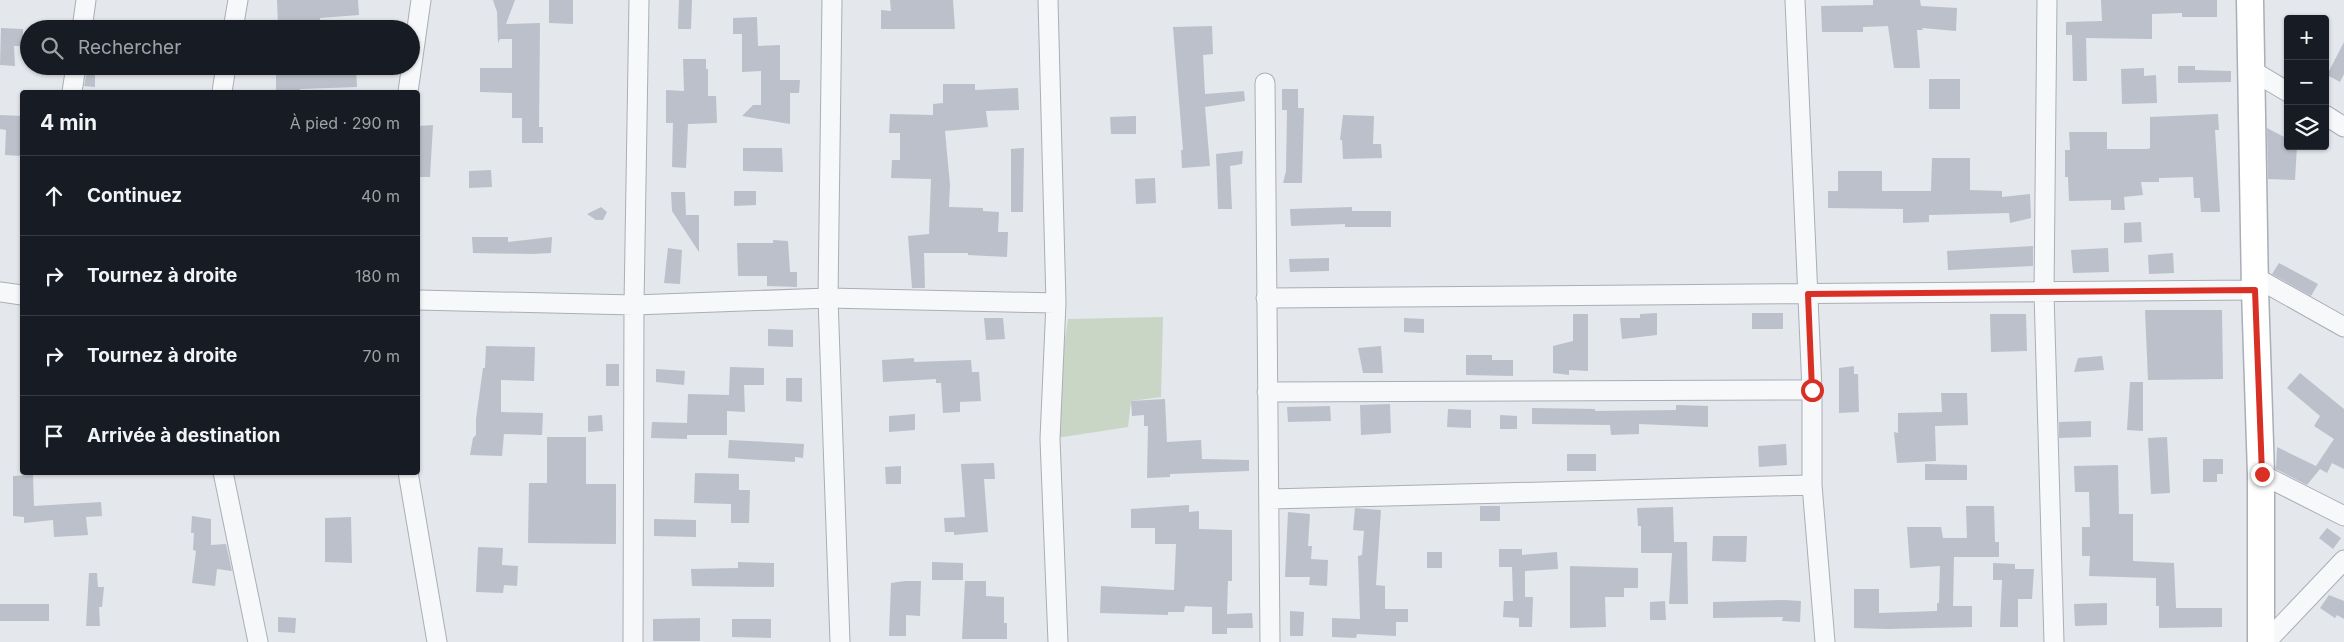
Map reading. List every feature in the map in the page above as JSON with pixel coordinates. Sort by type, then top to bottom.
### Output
[{"type":"street","points":[[83,20],[86,0]]},
{"type":"street","points":[[235,20],[238,0]]},
{"type":"street","points":[[418,20],[421,0]]},
{"type":"street","points":[[633,642],[634,305],[639,0]]},
{"type":"street","points":[[832,0],[828,298],[840,642]]},
{"type":"street","points":[[1048,0],[1056,303],[1050,439],[1058,642]]},
{"type":"street","points":[[1795,0],[1812,390],[1812,485],[1825,642]]},
{"type":"street","points":[[2047,0],[2044,293],[2054,642]]},
{"type":"street","points":[[2250,0],[2255,283],[2262,474],[2260,642]]},
{"type":"street","points":[[2251,70],[2284,90]]},
{"type":"street","points":[[72,90],[75,75]]},
{"type":"street","points":[[222,90],[225,75]]},
{"type":"street","points":[[408,90],[410,75]]},
{"type":"street","points":[[1265,84],[1270,642]]},
{"type":"street","points":[[2329,118],[2344,127]]},
{"type":"street","points":[[1266,298],[2044,293],[2255,283],[2344,327]]},
{"type":"street","points":[[0,292],[20,295]]},
{"type":"street","points":[[420,300],[634,305],[828,298],[1056,303]]},
{"type":"street","points":[[1267,392],[1812,390]]},
{"type":"street","points":[[2262,474],[2344,516]]},
{"type":"street","points":[[223,475],[258,642]]},
{"type":"street","points":[[409,475],[437,642]]},
{"type":"street","points":[[1269,499],[1812,485]]},
{"type":"street","points":[[2266,642],[2344,560]]},
{"type":"green space","points":[[1163,317],[1161,397],[1131,401],[1128,427],[1050,439],[1068,319]]},
{"type":"building","points":[[277,0],[358,0],[359,15],[320,18],[320,20],[278,20]]},
{"type":"building","points":[[493,0],[515,0],[506,24],[540,23],[539,127],[543,127],[543,143],[522,143],[522,118],[512,118],[512,93],[480,92],[480,68],[512,68],[512,39],[500,39],[498,43],[497,12]]},
{"type":"building","points":[[549,0],[573,0],[573,24],[549,23]]},
{"type":"building","points":[[679,0],[692,0],[691,29],[678,29]]},
{"type":"building","points":[[890,0],[953,0],[955,29],[881,29],[881,10],[891,11]]},
{"type":"building","points":[[1873,0],[1920,0],[1921,6],[1957,8],[1956,31],[1922,28],[1923,30],[1917,30],[1920,68],[1894,68],[1888,26],[1863,27],[1863,32],[1822,32],[1821,6],[1873,5]]},
{"type":"building","points":[[2101,0],[2217,0],[2217,17],[2182,17],[2182,13],[2152,14],[2152,39],[2086,38],[2087,81],[2073,81],[2072,35],[2066,35],[2066,22],[2102,21]]},
{"type":"building","points":[[757,17],[758,46],[780,45],[780,80],[800,80],[799,93],[790,93],[790,124],[742,116],[753,105],[761,105],[761,71],[742,72],[742,34],[733,34],[733,18]]},
{"type":"building","points":[[1212,26],[1213,54],[1203,55],[1205,94],[1244,91],[1245,101],[1205,107],[1210,166],[1182,168],[1181,150],[1183,150],[1173,27]]},
{"type":"building","points":[[1,28],[20,29],[20,46],[14,46],[15,66],[0,65]]},
{"type":"building","points":[[2344,42],[2344,74],[2340,82],[2329,76],[2329,71]]},
{"type":"building","points":[[683,59],[706,59],[708,96],[716,96],[717,123],[688,124],[686,168],[672,167],[673,123],[666,123],[666,90],[684,91]]},
{"type":"building","points":[[2178,66],[2195,66],[2195,70],[2231,71],[2231,82],[2178,83]]},
{"type":"building","points":[[2144,68],[2144,76],[2156,75],[2157,103],[2122,104],[2121,69]]},
{"type":"building","points":[[86,75],[95,75],[95,87],[84,86]]},
{"type":"building","points":[[276,75],[356,75],[357,87],[276,90]]},
{"type":"building","points":[[1929,79],[1960,79],[1960,109],[1929,109]]},
{"type":"building","points":[[943,84],[975,84],[975,90],[1018,88],[1019,110],[986,111],[988,127],[945,131],[950,185],[949,207],[983,208],[983,211],[999,212],[998,232],[1008,232],[1007,257],[968,255],[968,253],[924,253],[925,288],[912,288],[908,236],[929,234],[931,179],[891,178],[892,160],[900,160],[900,133],[889,133],[890,114],[933,115],[933,104],[943,103]]},
{"type":"building","points":[[1282,89],[1298,89],[1298,108],[1304,108],[1302,183],[1283,183],[1286,171],[1287,110],[1282,110]]},
{"type":"building","points":[[2218,114],[2219,130],[2215,130],[2220,212],[2201,212],[2200,198],[2194,198],[2193,177],[2159,178],[2159,182],[2141,182],[2143,195],[2124,197],[2125,210],[2111,210],[2111,200],[2069,201],[2068,177],[2065,177],[2065,150],[2070,150],[2069,132],[2107,132],[2107,149],[2148,149],[2150,148],[2150,117]]},
{"type":"building","points":[[0,115],[20,116],[20,156],[5,155],[6,130],[0,129]]},
{"type":"building","points":[[1343,115],[1374,116],[1373,144],[1381,144],[1382,158],[1343,159],[1342,140],[1340,140]]},
{"type":"building","points":[[1136,116],[1136,134],[1111,134],[1110,117]]},
{"type":"building","points":[[433,125],[430,177],[420,177],[420,126]]},
{"type":"building","points":[[2267,128],[2284,137],[2284,150],[2297,150],[2295,180],[2268,179]]},
{"type":"building","points":[[743,148],[782,148],[783,172],[743,171]]},
{"type":"building","points":[[1024,148],[1023,212],[1011,212],[1011,149]]},
{"type":"building","points":[[1243,151],[1242,164],[1230,166],[1232,209],[1218,209],[1216,154]]},
{"type":"building","points":[[1932,158],[1970,158],[1970,190],[2002,191],[2002,197],[2030,194],[2031,218],[2010,223],[2009,213],[1929,215],[1929,222],[1903,223],[1903,209],[1828,208],[1828,191],[1838,191],[1838,171],[1882,171],[1882,191],[1931,191]]},
{"type":"building","points":[[491,170],[492,187],[469,188],[469,171]]},
{"type":"building","points":[[1155,178],[1156,203],[1136,204],[1135,179]]},
{"type":"building","points":[[734,191],[756,191],[756,205],[734,206]]},
{"type":"building","points":[[671,192],[685,192],[686,215],[699,215],[699,252],[672,211]]},
{"type":"building","points":[[601,207],[607,212],[603,220],[596,220],[587,214]]},
{"type":"building","points":[[1352,207],[1352,211],[1391,211],[1391,227],[1345,227],[1345,224],[1291,226],[1290,209]]},
{"type":"building","points":[[2141,222],[2142,242],[2124,243],[2124,223]]},
{"type":"building","points":[[472,237],[508,237],[508,242],[552,237],[551,253],[473,253]]},
{"type":"building","points":[[773,240],[788,241],[790,272],[797,272],[797,287],[767,286],[767,276],[738,276],[737,243],[773,243]]},
{"type":"building","points":[[2033,246],[2033,266],[1948,270],[1947,251]]},
{"type":"building","points":[[668,248],[682,250],[680,284],[664,283]]},
{"type":"building","points":[[2108,248],[2109,272],[2073,273],[2071,250]]},
{"type":"building","points":[[2173,253],[2174,273],[2149,274],[2148,255]]},
{"type":"building","points":[[1329,258],[1329,271],[1290,272],[1289,259]]},
{"type":"building","points":[[2279,263],[2318,284],[2311,296],[2272,274]]},
{"type":"building","points":[[2145,310],[2222,310],[2223,379],[2148,380]]},
{"type":"building","points":[[1657,313],[1657,335],[1622,339],[1620,318],[1640,318],[1640,314]]},
{"type":"building","points":[[1752,313],[1783,313],[1783,329],[1752,329]]},
{"type":"building","points":[[1573,314],[1588,314],[1588,371],[1569,370],[1569,375],[1553,373],[1553,346],[1573,341]]},
{"type":"building","points":[[1990,314],[2026,314],[2027,351],[1991,352]]},
{"type":"building","points":[[984,318],[1003,318],[1005,339],[986,340]]},
{"type":"building","points":[[1404,318],[1424,319],[1424,333],[1404,332]]},
{"type":"building","points":[[768,329],[793,330],[793,347],[768,346]]},
{"type":"building","points":[[486,346],[535,347],[534,381],[501,380],[501,412],[543,413],[542,435],[504,434],[502,456],[470,455],[473,438],[476,435],[476,419],[483,368],[485,368]]},
{"type":"building","points":[[1381,346],[1383,373],[1363,373],[1358,348]]},
{"type":"building","points":[[1466,355],[1492,355],[1492,360],[1513,360],[1513,376],[1466,375]]},
{"type":"building","points":[[2102,356],[2104,370],[2074,372],[2078,358]]},
{"type":"building","points":[[914,358],[914,362],[971,360],[972,372],[979,372],[981,401],[960,402],[960,412],[943,413],[941,383],[936,383],[936,379],[883,382],[882,360]]},
{"type":"building","points":[[606,364],[619,364],[619,386],[606,386]]},
{"type":"building","points":[[1854,366],[1854,374],[1858,374],[1859,412],[1839,413],[1839,368]]},
{"type":"building","points":[[730,367],[764,368],[764,385],[744,385],[745,412],[727,411],[727,435],[687,435],[687,439],[651,438],[652,422],[687,423],[688,394],[729,395]]},
{"type":"building","points":[[656,369],[685,371],[684,385],[656,382]]},
{"type":"building","points":[[2300,373],[2344,409],[2344,469],[2332,463],[2327,473],[2320,469],[2307,485],[2276,469],[2277,447],[2316,466],[2334,439],[2314,426],[2320,416],[2287,388]]},
{"type":"building","points":[[786,378],[802,378],[802,402],[786,401]]},
{"type":"building","points":[[2130,382],[2143,382],[2143,431],[2127,430]]},
{"type":"building","points":[[1941,393],[1967,393],[1968,425],[1935,426],[1936,461],[1897,463],[1894,432],[1898,433],[1898,413],[1942,412]]},
{"type":"building","points":[[1165,399],[1167,442],[1201,440],[1202,459],[1249,460],[1249,471],[1170,474],[1170,477],[1147,478],[1148,426],[1144,426],[1144,415],[1132,416],[1131,401]]},
{"type":"building","points":[[1390,404],[1391,433],[1361,435],[1360,405]]},
{"type":"building","points":[[1676,405],[1708,406],[1708,427],[1639,424],[1639,434],[1611,435],[1610,425],[1532,424],[1532,408],[1595,409],[1595,411],[1676,410]]},
{"type":"building","points":[[1330,406],[1331,421],[1288,422],[1287,407]]},
{"type":"building","points":[[1448,409],[1471,410],[1471,428],[1447,427]]},
{"type":"building","points":[[915,414],[915,430],[889,432],[889,416]]},
{"type":"building","points":[[602,415],[603,431],[588,432],[588,416]]},
{"type":"building","points":[[1500,415],[1517,416],[1517,429],[1500,429]]},
{"type":"building","points":[[2091,421],[2091,437],[2059,438],[2059,422]]},
{"type":"building","points":[[547,437],[586,437],[586,484],[616,484],[616,544],[528,543],[529,483],[547,483]]},
{"type":"building","points":[[2167,437],[2170,493],[2151,494],[2148,438]]},
{"type":"building","points":[[729,440],[804,444],[803,458],[795,457],[795,462],[728,458]]},
{"type":"building","points":[[1786,444],[1787,465],[1759,467],[1758,446]]},
{"type":"building","points":[[1567,454],[1596,454],[1596,471],[1567,471]]},
{"type":"building","points":[[2203,459],[2223,459],[2223,474],[2217,474],[2217,482],[2203,482]]},
{"type":"building","points":[[994,463],[995,479],[984,479],[988,532],[954,535],[954,532],[945,532],[944,518],[965,517],[961,464]]},
{"type":"building","points":[[1925,464],[1967,465],[1967,480],[1925,480]]},
{"type":"building","points":[[2118,465],[2119,514],[2133,514],[2133,561],[2174,563],[2176,608],[2222,608],[2222,627],[2159,628],[2159,606],[2156,606],[2156,578],[2089,576],[2090,556],[2082,556],[2082,527],[2090,527],[2089,492],[2075,492],[2074,466]]},
{"type":"building","points":[[901,466],[901,484],[886,484],[885,467]]},
{"type":"building","points":[[695,473],[739,474],[739,490],[750,490],[749,523],[731,523],[731,504],[694,503]]},
{"type":"building","points":[[33,475],[34,506],[101,502],[102,516],[86,517],[88,535],[54,537],[53,520],[24,523],[24,517],[13,516],[13,476]]},
{"type":"building","points":[[1189,505],[1189,512],[1199,511],[1199,529],[1232,530],[1232,581],[1228,581],[1227,614],[1252,613],[1253,628],[1227,628],[1227,634],[1212,634],[1212,607],[1185,606],[1184,612],[1168,612],[1168,615],[1100,613],[1101,586],[1174,590],[1176,544],[1155,544],[1155,528],[1131,528],[1131,509]]},
{"type":"building","points":[[1480,506],[1500,506],[1500,521],[1480,521]]},
{"type":"building","points":[[1966,506],[1994,506],[1995,542],[1999,542],[1999,557],[1954,557],[1953,606],[1972,606],[1972,627],[1854,628],[1854,589],[1879,589],[1879,613],[1937,611],[1940,566],[1910,568],[1907,527],[1941,527],[1943,538],[1967,538]]},
{"type":"building","points":[[1673,507],[1674,542],[1687,542],[1688,604],[1669,604],[1672,553],[1641,553],[1641,526],[1638,526],[1637,508]]},
{"type":"building","points":[[1355,508],[1381,510],[1376,585],[1385,586],[1385,609],[1408,609],[1408,622],[1396,622],[1396,636],[1357,634],[1356,638],[1332,637],[1332,618],[1360,619],[1358,556],[1362,555],[1364,531],[1353,530]]},
{"type":"building","points":[[1288,512],[1310,514],[1308,546],[1312,546],[1311,559],[1328,560],[1327,586],[1309,585],[1310,577],[1285,577]]},
{"type":"building","points":[[192,516],[211,519],[211,545],[226,544],[232,571],[217,569],[215,586],[192,583],[196,551],[193,550],[194,533],[191,533]]},
{"type":"building","points":[[351,517],[352,563],[325,562],[325,518]]},
{"type":"building","points":[[654,519],[696,520],[696,537],[654,536]]},
{"type":"building","points":[[2327,528],[2341,538],[2333,549],[2319,538]]},
{"type":"building","points":[[1713,536],[1747,536],[1746,562],[1712,561]]},
{"type":"building","points":[[478,547],[503,548],[502,565],[518,566],[517,586],[504,585],[503,593],[476,592]]},
{"type":"building","points":[[1499,549],[1522,549],[1522,555],[1557,552],[1558,569],[1525,571],[1525,597],[1533,597],[1532,627],[1519,627],[1519,618],[1503,617],[1504,601],[1513,601],[1512,567],[1499,567]]},
{"type":"building","points":[[1427,552],[1442,552],[1442,568],[1427,568]]},
{"type":"building","points":[[738,562],[774,563],[774,587],[692,586],[691,569],[738,568]]},
{"type":"building","points":[[932,562],[963,563],[963,580],[932,580]]},
{"type":"building","points":[[1993,563],[2015,564],[2015,569],[2034,569],[2032,599],[2018,599],[2018,627],[2000,627],[2002,580],[1993,580]]},
{"type":"building","points":[[1570,566],[1638,568],[1638,588],[1624,588],[1624,597],[1605,597],[1606,627],[1570,628]]},
{"type":"building","points":[[89,573],[97,573],[98,587],[104,587],[102,607],[99,607],[100,626],[86,626]]},
{"type":"building","points":[[921,581],[920,616],[906,615],[906,636],[889,636],[891,583]]},
{"type":"building","points":[[965,581],[986,581],[986,596],[1004,597],[1004,623],[1007,623],[1007,639],[962,639]]},
{"type":"building","points":[[2329,595],[2344,601],[2344,619],[2337,615],[2335,618],[2320,608]]},
{"type":"building","points":[[1665,601],[1666,620],[1650,620],[1650,602]]},
{"type":"building","points":[[1801,601],[1800,622],[1782,621],[1783,617],[1713,618],[1713,602]]},
{"type":"building","points":[[2107,603],[2107,625],[2075,626],[2074,604]]},
{"type":"building","points":[[0,604],[49,604],[49,621],[0,621]]},
{"type":"building","points":[[1290,611],[1304,612],[1303,636],[1290,636]]},
{"type":"building","points":[[278,617],[296,618],[295,633],[278,632]]},
{"type":"building","points":[[700,618],[700,641],[653,641],[653,619]]},
{"type":"building","points":[[732,619],[771,619],[771,638],[732,637]]},
{"type":"route","points":[[1812,390],[1808,294],[2255,290],[2262,474]]}]
